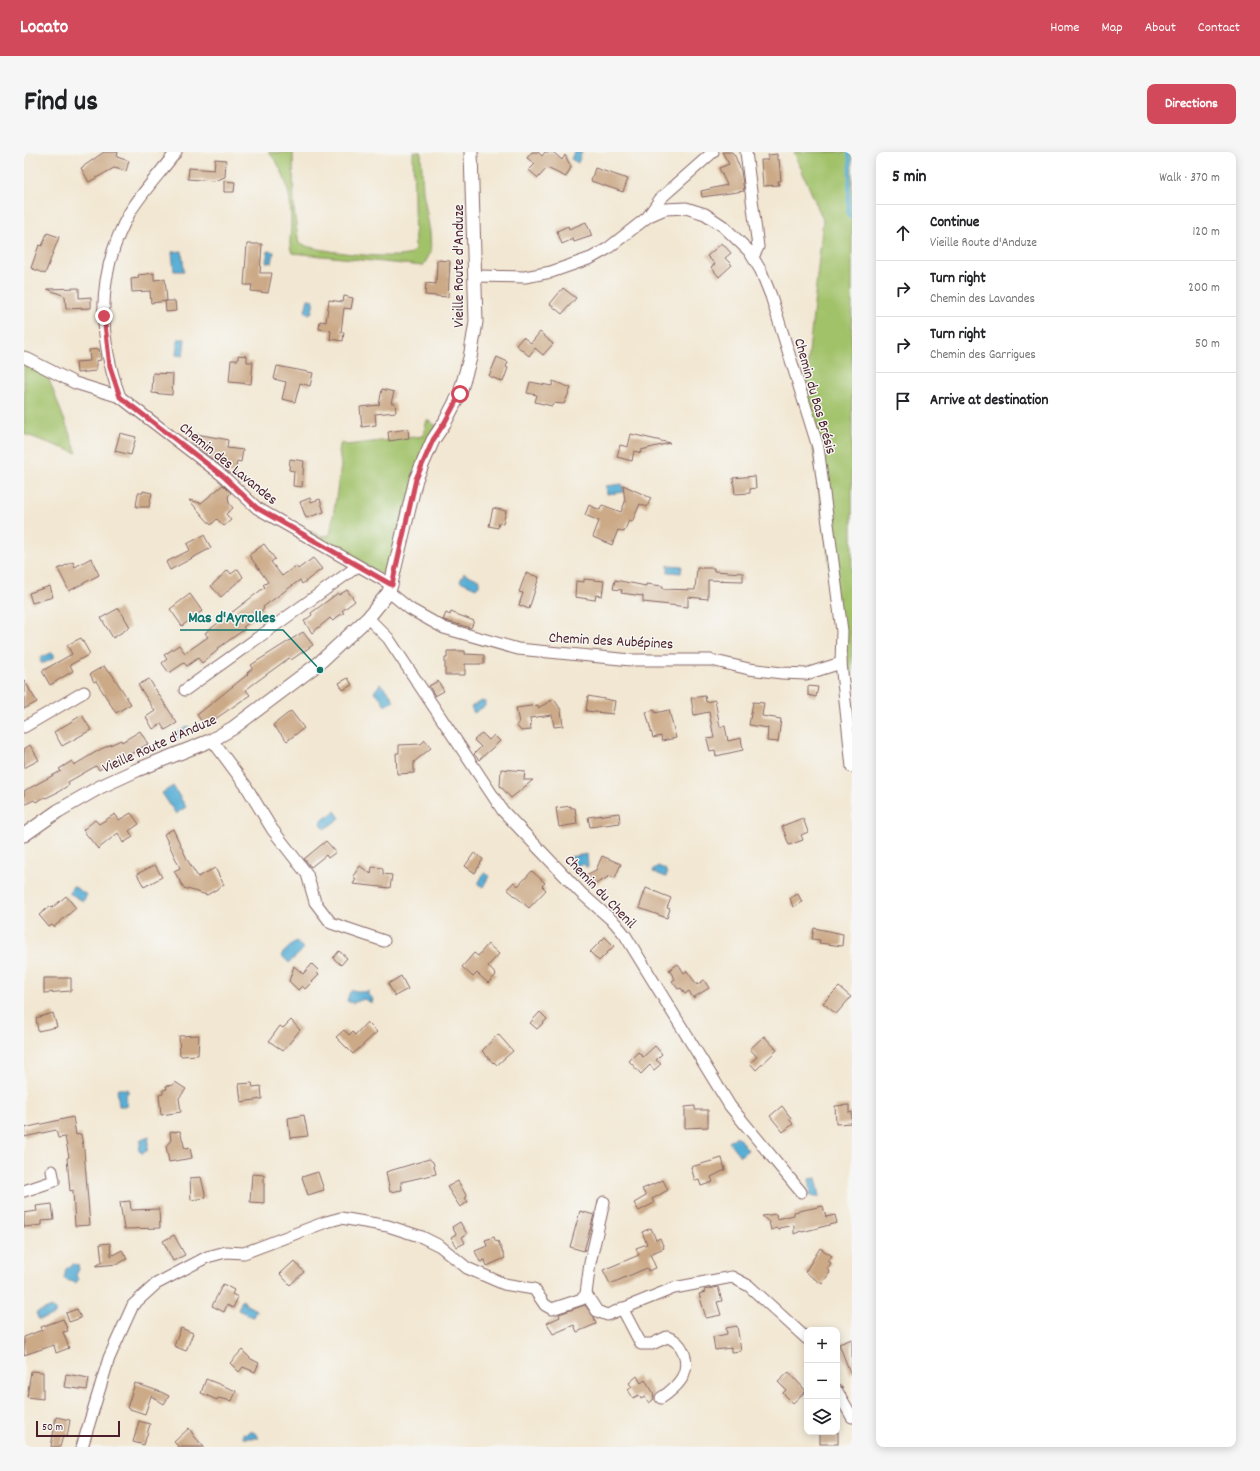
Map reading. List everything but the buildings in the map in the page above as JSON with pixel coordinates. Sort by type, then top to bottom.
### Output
[{"type":"street","points":[[120,397],[110,367],[106,338],[104,316],[106,274],[111,256],[131,211],[176,152]]},
{"type":"street","name":"Vieille Route d'Anduze","points":[[24,835],[58,811],[100,788],[137,770],[212,740],[253,714],[292,684],[368,618],[390,588],[416,479],[433,440],[445,422],[460,394],[470,358],[476,322],[471,152]]},
{"type":"street","name":"Chemin du Bas Brésis","points":[[649,216],[661,198],[713,152]]},
{"type":"street","points":[[746,152],[758,247],[753,257]]},
{"type":"street","name":"Chemin du Bas Brésis","points":[[475,276],[525,277],[551,272],[584,260],[607,249],[649,216],[665,209],[686,208],[705,214],[723,226],[753,257],[761,271],[771,296],[818,447],[842,631],[841,663],[852,767]]},
{"type":"street","name":"Chemin des Lavandes","points":[[24,357],[75,383],[120,397],[223,476],[257,508],[358,566],[390,588]]},
{"type":"street","points":[[185,690],[358,566]]},
{"type":"street","name":"Chemin des Aubépines","points":[[390,588],[410,609],[444,628],[518,648],[631,660],[712,660],[750,669],[782,673],[806,674],[841,663]]},
{"type":"street","name":"Chemin du Chenil","points":[[368,618],[388,638],[504,811],[581,893],[615,923],[625,935],[730,1106],[801,1192]]},
{"type":"street","points":[[24,726],[84,692]]},
{"type":"street","points":[[212,740],[246,786],[272,828],[307,874],[315,902],[331,923],[384,941]]},
{"type":"street","points":[[24,1191],[54,1181],[52,1171]]},
{"type":"street","points":[[82,1447],[109,1358],[133,1306],[156,1284],[206,1257],[226,1252],[244,1253],[326,1222],[341,1218],[388,1226],[422,1237],[440,1246],[466,1268],[504,1284],[534,1289],[545,1305],[552,1309],[582,1299],[586,1294],[590,1263],[604,1202]]},
{"type":"street","points":[[586,1294],[597,1311],[607,1315],[674,1288],[732,1277],[749,1286],[804,1336]]},
{"type":"street","points":[[622,1308],[641,1344],[652,1344],[667,1337],[676,1340],[684,1351],[686,1366],[683,1376],[668,1393],[661,1398]]},
{"type":"street","points":[[840,1396],[852,1417]]},
{"type":"green space","points":[[268,152],[293,152],[294,211],[299,244],[337,252],[396,256],[408,255],[415,250],[413,152],[421,152],[423,191],[430,232],[431,252],[423,266],[292,253],[290,243],[291,215],[287,186],[279,167]]},
{"type":"green space","points":[[794,152],[852,152],[852,722],[805,390],[823,220]]},
{"type":"green space","points":[[24,363],[48,377],[77,453],[24,434]]},
{"type":"green space","points":[[427,420],[437,426],[401,524],[386,577],[283,517],[284,514],[285,518],[320,536],[330,535],[341,466],[339,450],[341,442],[347,445],[423,436]]},
{"type":"water","points":[[574,152],[582,152],[578,163],[571,159]]},
{"type":"water","points":[[182,251],[184,271],[174,271],[172,252]]},
{"type":"water","points":[[268,251],[274,252],[272,263],[266,262]]},
{"type":"water","points":[[308,299],[314,300],[312,312],[309,314],[305,311]]},
{"type":"water","points":[[178,339],[185,339],[183,356],[176,355]]},
{"type":"water","points":[[622,484],[624,492],[607,494],[606,486]]},
{"type":"water","points":[[668,565],[682,566],[681,573],[668,572]]},
{"type":"water","points":[[464,573],[479,580],[479,585],[476,588],[460,581]]},
{"type":"water","points":[[50,653],[54,654],[54,658],[41,663],[40,658]]},
{"type":"water","points":[[380,684],[389,692],[394,701],[384,705],[381,698],[374,692]]},
{"type":"water","points":[[481,701],[485,702],[485,706],[474,713],[471,707]]},
{"type":"water","points":[[188,726],[191,730],[174,741],[171,736]]},
{"type":"water","points":[[173,786],[186,807],[176,814],[162,793]]},
{"type":"water","points":[[335,811],[340,818],[325,829],[320,822]]},
{"type":"water","points":[[587,854],[588,867],[584,864],[571,866],[570,857]]},
{"type":"water","points":[[658,866],[665,869],[667,873],[666,877],[653,872]]},
{"type":"water","points":[[484,873],[489,876],[483,887],[478,884]]},
{"type":"water","points":[[73,886],[87,895],[83,901],[69,893]]},
{"type":"water","points":[[296,941],[304,949],[289,963],[281,955]]},
{"type":"water","points":[[352,990],[364,992],[368,991],[368,995],[373,999],[372,1003],[364,999],[353,1003],[347,1001]]},
{"type":"water","points":[[117,1089],[128,1089],[128,1093],[126,1093],[127,1106],[119,1106]]},
{"type":"water","points":[[737,1136],[748,1150],[740,1156],[729,1142]]},
{"type":"water","points":[[149,1137],[147,1151],[142,1153],[139,1151],[141,1140]]},
{"type":"water","points":[[816,1178],[820,1196],[810,1196],[809,1193],[811,1192],[809,1179]]},
{"type":"water","points":[[73,1264],[78,1265],[79,1269],[76,1275],[78,1280],[76,1283],[64,1279],[66,1269]]},
{"type":"water","points":[[242,1300],[245,1304],[256,1310],[253,1317],[238,1310]]},
{"type":"water","points":[[52,1307],[55,1310],[55,1315],[39,1320],[36,1313]]},
{"type":"water","points":[[250,1431],[255,1433],[259,1438],[243,1438],[243,1433],[246,1434]]},
{"type":"waterway","points":[[848,152],[850,162],[848,214],[852,218]]},
{"type":"place","name":"Mas d'Ayrolles","points":[[320,670]]},
{"type":"route","points":[[104,316],[110,367],[120,397],[223,476],[236,490],[257,508],[392,585],[416,479],[433,440],[445,422],[460,394]]}]
